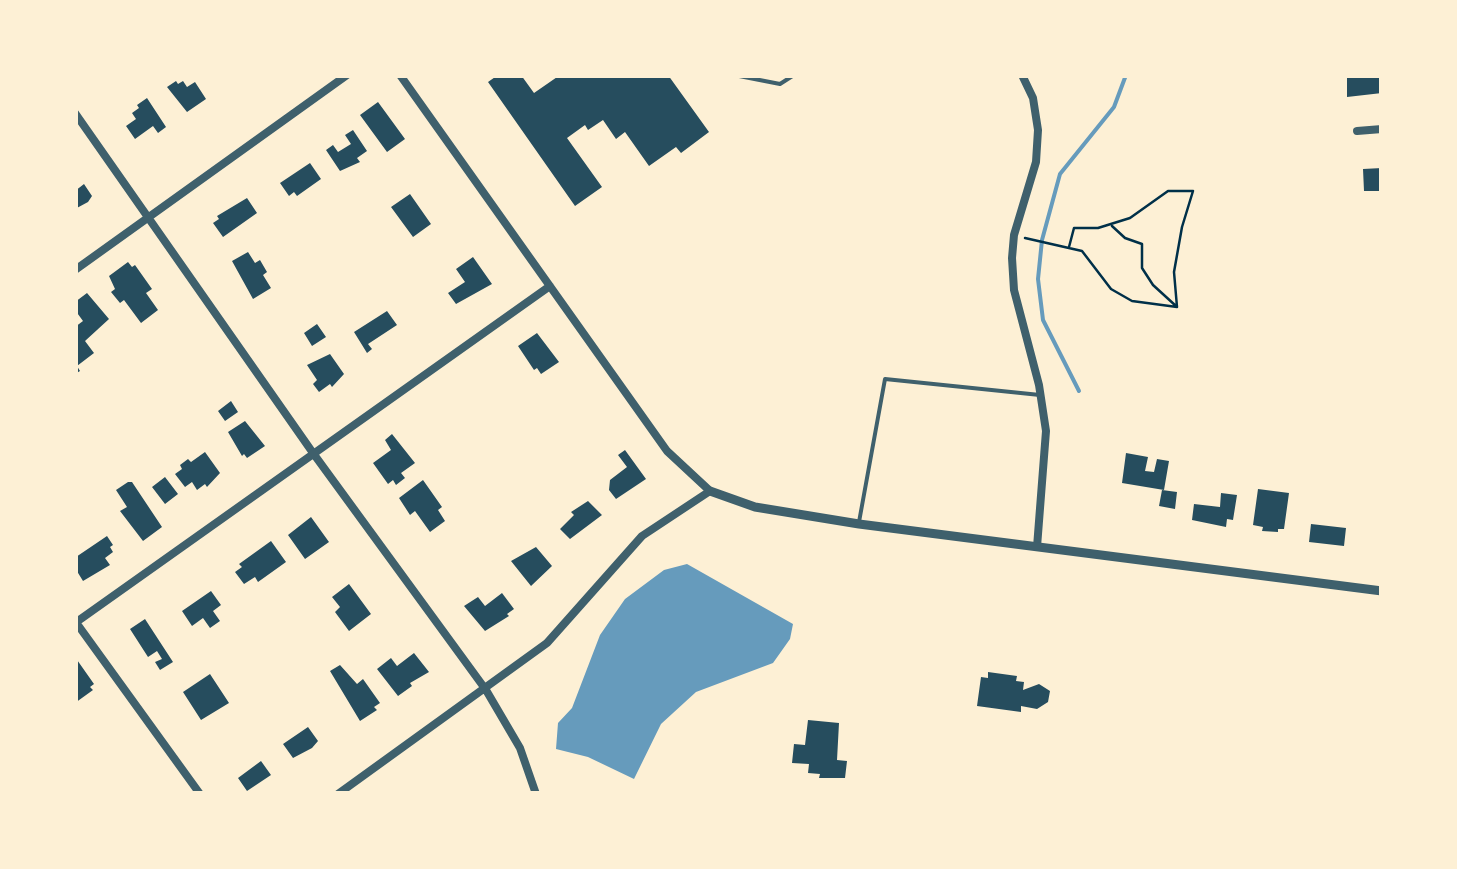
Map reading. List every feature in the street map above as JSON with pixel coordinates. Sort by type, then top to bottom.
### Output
[{"type":"street","points":[[75,270],[347,75]]},
{"type":"street","points":[[400,75],[667,451],[710,491],[754,506],[859,524],[1382,591]]},
{"type":"street","points":[[1022,75],[1033,98],[1038,130],[1036,162],[1014,236],[1013,274],[1046,431],[1038,547]]},
{"type":"street","points":[[75,114],[312,452],[486,690],[520,748],[536,794]]},
{"type":"street","points":[[1358,131],[1382,129]]},
{"type":"street","points":[[200,794],[75,622],[550,286]]},
{"type":"street","points":[[338,794],[547,643],[642,536],[710,491]]},
{"type":"lane","points":[[734,75],[780,84],[794,75]]},
{"type":"lane","points":[[859,524],[886,380],[1040,395]]},
{"type":"path","points":[[1068,247],[1074,228],[1098,228],[1130,218],[1168,190],[1193,190],[1174,272],[1176,307]]},
{"type":"path","points":[[1110,224],[1124,238],[1142,244],[1142,268],[1153,286],[1176,307]]},
{"type":"path","points":[[1026,238],[1082,251],[1111,289],[1132,301],[1176,307]]},
{"type":"water","points":[[687,564],[793,624],[790,639],[773,663],[696,692],[661,724],[634,779],[588,757],[556,749],[558,723],[572,708],[600,635],[625,599],[664,570]]},
{"type":"building","points":[[498,75],[521,75],[534,93],[560,75],[668,75],[709,132],[681,153],[676,147],[649,166],[625,132],[616,139],[603,120],[588,130],[585,125],[567,138],[602,187],[575,206],[488,82]]},
{"type":"building","points":[[1382,75],[1382,93],[1347,97],[1347,77]]},
{"type":"building","points":[[183,81],[187,87],[195,82],[206,99],[187,112],[167,87]]},
{"type":"building","points":[[147,98],[166,127],[158,133],[153,126],[135,139],[126,126],[136,119],[132,113],[139,108],[137,105]]},
{"type":"building","points":[[378,102],[405,139],[387,152],[360,115]]},
{"type":"building","points":[[353,130],[367,151],[357,158],[360,162],[340,171],[326,150],[333,145],[338,152],[351,144],[345,135]]},
{"type":"building","points":[[310,163],[321,179],[297,196],[294,192],[289,196],[280,183]]},
{"type":"building","points":[[1382,168],[1382,191],[1364,191],[1363,169]]},
{"type":"building","points":[[84,184],[92,196],[75,209],[75,191]]},
{"type":"building","points":[[410,194],[431,224],[413,237],[391,207]]},
{"type":"building","points":[[247,198],[257,213],[223,237],[213,223],[219,219],[217,216]]},
{"type":"building","points":[[248,252],[255,263],[260,260],[271,288],[253,299],[232,261]]},
{"type":"building","points":[[473,257],[492,284],[456,304],[448,293],[465,282],[456,269]]},
{"type":"building","points":[[128,262],[132,267],[135,265],[152,289],[146,293],[158,310],[141,323],[124,300],[120,303],[111,292],[115,289],[109,276]]},
{"type":"building","points":[[87,293],[109,319],[85,341],[94,353],[77,366],[80,371],[75,374],[75,327],[83,321],[75,310],[75,302]]},
{"type":"building","points":[[387,311],[397,325],[368,344],[372,349],[367,353],[354,332]]},
{"type":"building","points":[[317,324],[326,337],[312,346],[304,333]]},
{"type":"building","points":[[537,333],[559,362],[541,374],[518,346]]},
{"type":"building","points":[[330,354],[344,374],[332,387],[330,384],[319,392],[313,384],[317,380],[307,365]]},
{"type":"building","points":[[231,401],[238,412],[225,421],[218,411]]},
{"type":"building","points":[[245,421],[265,446],[247,458],[228,432]]},
{"type":"building","points":[[392,434],[415,463],[401,473],[405,478],[396,485],[393,480],[388,484],[373,463],[391,450],[385,440]]},
{"type":"building","points":[[625,450],[646,479],[616,499],[609,490],[610,480],[627,467],[618,455]]},
{"type":"building","points":[[205,452],[220,473],[207,487],[205,484],[197,490],[192,482],[185,487],[175,474],[182,469],[180,465]]},
{"type":"building","points":[[1126,453],[1148,457],[1145,471],[1154,472],[1157,459],[1169,461],[1164,490],[1122,483]]},
{"type":"building","points":[[165,477],[178,494],[165,504],[152,487]]},
{"type":"building","points":[[423,480],[442,507],[438,510],[445,521],[430,532],[415,511],[410,515],[399,498]]},
{"type":"building","points":[[132,482],[162,527],[143,541],[120,511],[127,507],[116,490]]},
{"type":"building","points":[[1258,489],[1289,493],[1284,529],[1262,531],[1263,527],[1253,525]]},
{"type":"building","points":[[1162,490],[1177,492],[1175,509],[1159,506]]},
{"type":"building","points":[[1221,493],[1237,495],[1233,520],[1227,519],[1226,527],[1192,520],[1194,504],[1220,507]]},
{"type":"building","points":[[588,501],[602,515],[570,539],[560,529],[574,515],[571,512]]},
{"type":"building","points":[[311,517],[329,542],[305,559],[288,535]]},
{"type":"building","points":[[1311,524],[1346,528],[1344,546],[1309,542]]},
{"type":"building","points":[[107,536],[113,545],[113,552],[105,558],[110,565],[83,581],[75,568],[76,557]]},
{"type":"building","points":[[271,541],[286,562],[258,582],[255,577],[244,584],[235,572],[242,567],[239,564]]},
{"type":"building","points":[[536,547],[552,566],[531,586],[511,561]]},
{"type":"building","points":[[349,584],[371,614],[349,631],[335,612],[340,607],[332,597]]},
{"type":"building","points":[[211,591],[221,605],[213,611],[220,621],[210,628],[203,618],[192,626],[182,611]]},
{"type":"building","points":[[502,593],[514,609],[485,631],[464,606],[478,597],[485,606]]},
{"type":"building","points":[[145,619],[173,662],[160,670],[155,662],[162,659],[157,651],[148,657],[130,629]]},
{"type":"building","points":[[414,653],[429,672],[398,696],[377,669],[391,658],[397,666]]},
{"type":"building","points":[[75,657],[94,684],[90,687],[93,690],[75,703]]},
{"type":"building","points":[[340,665],[357,684],[363,679],[380,703],[374,707],[377,710],[360,721],[330,671]]},
{"type":"building","points":[[988,672],[1017,676],[1016,681],[1024,682],[1023,690],[1039,684],[1050,691],[1048,702],[1037,709],[1021,706],[1021,712],[977,706],[981,677],[988,678]]},
{"type":"building","points":[[210,674],[229,703],[201,720],[183,692]]},
{"type":"building","points":[[808,720],[839,723],[837,760],[847,761],[845,778],[819,778],[820,774],[808,773],[809,764],[792,763],[794,744],[805,745]]},
{"type":"building","points":[[308,727],[318,741],[293,758],[283,744]]},
{"type":"building","points":[[261,761],[271,775],[247,791],[238,778]]},
{"type":"waterway","points":[[1079,391],[1043,320],[1038,279],[1042,240],[1060,174],[1114,107],[1126,75]]}]
